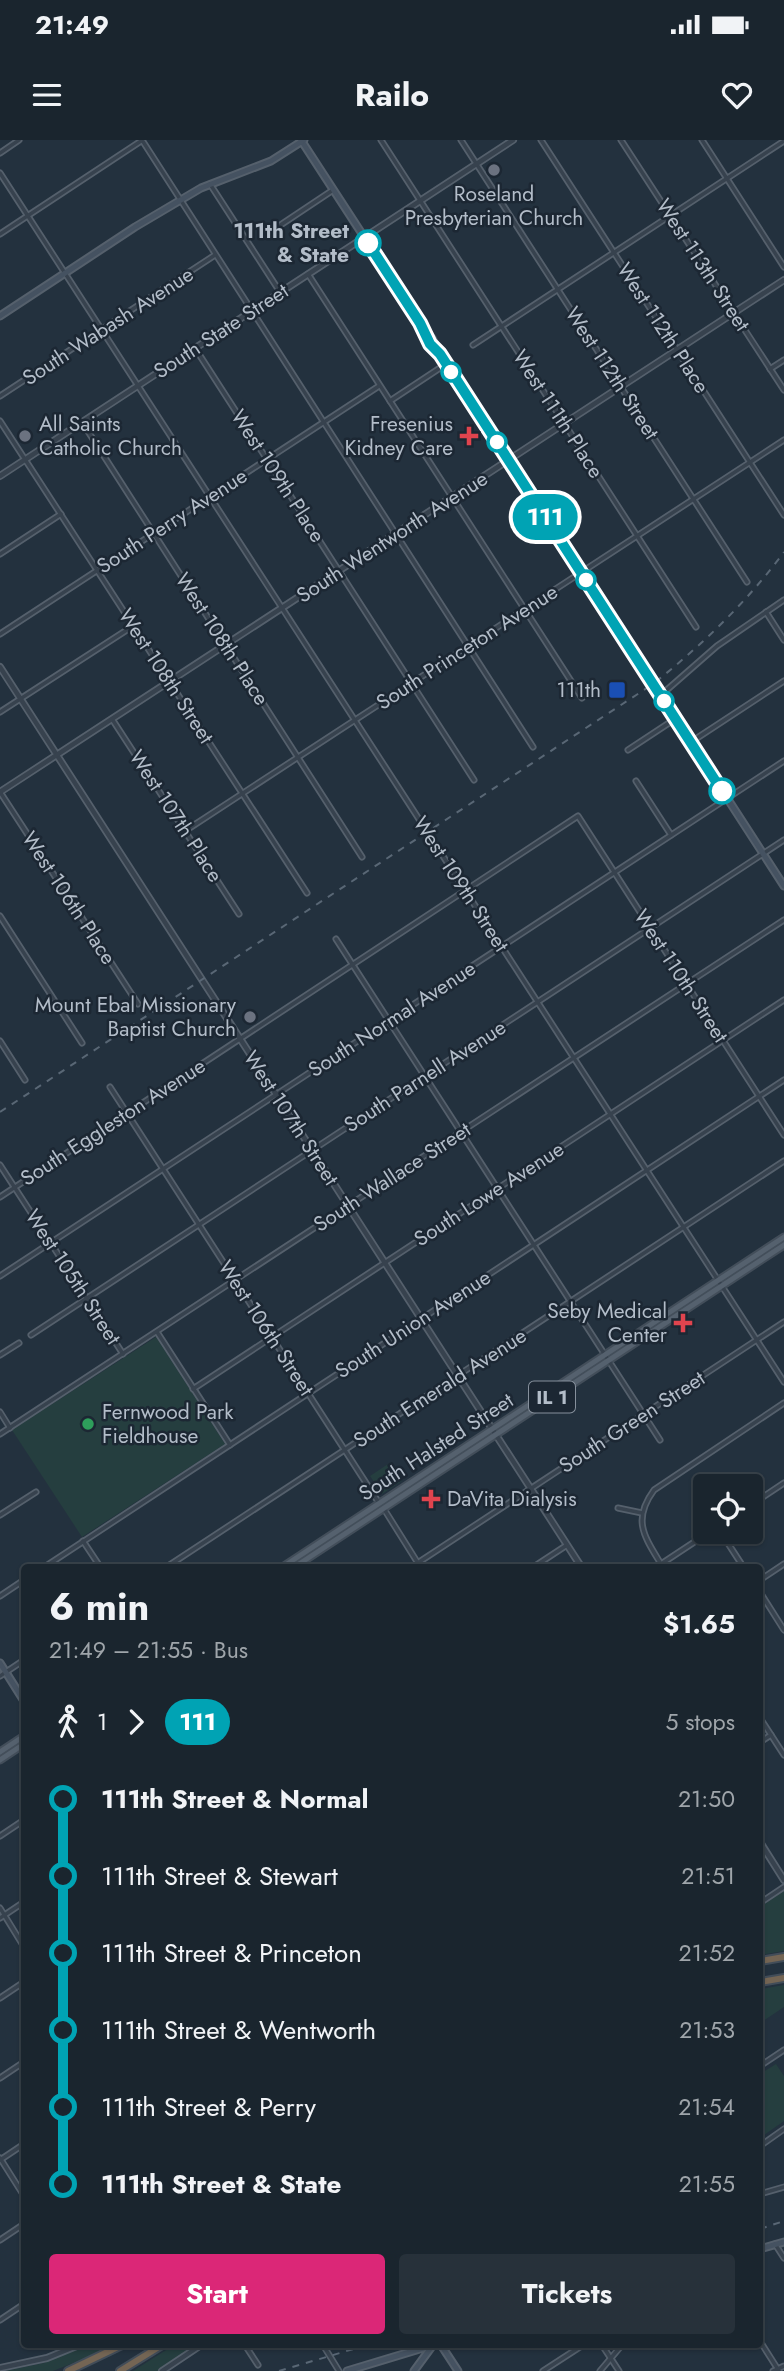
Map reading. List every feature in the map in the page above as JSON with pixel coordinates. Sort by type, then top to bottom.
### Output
[{"type":"highway","points":[[763,1960],[784,1957]]},
{"type":"highway","points":[[763,1982],[784,1978]]},
{"type":"highway","points":[[68,2371],[116,2348]]},
{"type":"highway","points":[[120,2371],[157,2348]]},
{"type":"main road","points":[[0,316],[180,200],[210,184],[262,165],[302,140],[784,886]]},
{"type":"main road","name":"South Halsted Street","points":[[287,1564],[494,1432],[720,1283],[784,1237]]},
{"type":"main road","name":"South Halsted Street","points":[[720,1283],[784,1245]]},
{"type":"main road","name":"South Halsted Street","points":[[299,1564],[381,1506]]},
{"type":"main road","points":[[0,1663],[3,1674],[21,1697]]},
{"type":"main road","points":[[0,1752],[21,1738]]},
{"type":"main road","points":[[0,1760],[21,1746]]},
{"type":"main road","points":[[763,2248],[784,2242]]},
{"type":"main road","points":[[346,2371],[423,2348]]},
{"type":"main road","points":[[414,2371],[431,2348]]},
{"type":"main road","points":[[444,2348],[458,2371]]},
{"type":"street","points":[[0,153],[19,140]]},
{"type":"street","points":[[0,234],[142,140],[533,747]]},
{"type":"street","name":"West 111th Place","points":[[381,140],[696,627]]},
{"type":"street","name":"West 112th Street","points":[[461,140],[747,582]]},
{"type":"street","name":"South State Street","points":[[0,475],[513,140]]},
{"type":"street","name":"West 112th Place","points":[[541,140],[784,515]]},
{"type":"street","name":"West 113th Street","points":[[621,140],[784,390]]},
{"type":"street","points":[[702,140],[784,267]]},
{"type":"street","points":[[473,345],[783,141]]},
{"type":"street","name":"West 109th Street","points":[[0,173],[784,1382]]},
{"type":"street","points":[[210,184],[280,292]]},
{"type":"street","points":[[279,226],[333,190]]},
{"type":"street","name":"South Wabash Avenue","points":[[0,396],[215,255]]},
{"type":"street","points":[[308,274],[582,698]]},
{"type":"street","name":"South Wentworth Avenue","points":[[0,792],[784,280]]},
{"type":"street","name":"West 109th Place","points":[[195,348],[474,780]]},
{"type":"street","points":[[770,369],[784,360]]},
{"type":"street","points":[[390,401],[446,365]]},
{"type":"street","name":"South Perry Avenue","points":[[0,634],[380,386]]},
{"type":"street","name":"West 108th Street","points":[[0,421],[307,893]]},
{"type":"street","name":"West 108th Place","points":[[82,422],[362,857]]},
{"type":"street","name":"South Princeton Avenue","points":[[185,831],[784,440]]},
{"type":"street","points":[[0,554],[61,514]]},
{"type":"street","points":[[660,695],[708,653],[784,600]]},
{"type":"street","points":[[766,612],[784,640]]},
{"type":"street","points":[[0,712],[133,625]]},
{"type":"street","name":"West 107th Street","points":[[0,667],[579,1564]]},
{"type":"street","points":[[691,742],[784,681]]},
{"type":"street","name":"West 107th Place","points":[[112,719],[239,914]]},
{"type":"street","points":[[628,750],[676,719]]},
{"type":"street","name":"South Normal Avenue","points":[[0,1276],[784,761]]},
{"type":"street","points":[[636,781],[671,835]]},
{"type":"street","name":"West 106th Place","points":[[0,792],[138,1004]]},
{"type":"street","name":"South Eggleston Avenue","points":[[0,1196],[578,816]]},
{"type":"street","name":"West 110th Street","points":[[578,816],[784,1135]]},
{"type":"street","name":"South Parnell Avenue","points":[[31,1335],[784,840]]},
{"type":"street","points":[[0,916],[82,1043]]},
{"type":"street","name":"South Wallace Street","points":[[0,1434],[784,920]]},
{"type":"street","points":[[336,939],[660,1440]]},
{"type":"street","name":"South Lowe Avenue","points":[[193,1389],[784,1000]]},
{"type":"street","points":[[0,1041],[25,1080]]},
{"type":"street","name":"South Union Avenue","points":[[49,1564],[784,1080]]},
{"type":"street","name":"West 106th Street","points":[[110,1087],[418,1563]]},
{"type":"street","name":"South Emerald Avenue","points":[[171,1564],[784,1161]]},
{"type":"street","name":"West 105th Street","points":[[0,1165],[123,1354]]},
{"type":"street","name":"South Green Street","points":[[418,1563],[784,1322]]},
{"type":"street","name":"West 105th Street","points":[[157,1332],[230,1445]]},
{"type":"street","points":[[0,1355],[19,1343]]},
{"type":"street","points":[[693,1543],[661,1564],[644,1535],[642,1513],[649,1497],[660,1485],[784,1403]]},
{"type":"street","points":[[0,1412],[10,1428]]},
{"type":"street","points":[[763,1497],[784,1483]]},
{"type":"street","points":[[0,1515],[36,1492]]},
{"type":"street","points":[[618,1508],[642,1513]]},
{"type":"street","points":[[83,1541],[98,1564]]},
{"type":"street","points":[[728,1544],[741,1564]]},
{"type":"street","points":[[538,1564],[567,1545]]},
{"type":"street","points":[[763,1578],[784,1564]]},
{"type":"street","points":[[0,1596],[21,1582]]},
{"type":"street","points":[[763,1597],[784,1630]]},
{"type":"street","points":[[3,1674],[21,1662]]},
{"type":"street","points":[[763,1723],[784,1755]]},
{"type":"street","points":[[763,1740],[771,1735]]},
{"type":"street","points":[[0,1836],[21,1822]]},
{"type":"street","points":[[763,1847],[784,1880]]},
{"type":"street","points":[[763,1901],[784,1887]]},
{"type":"street","points":[[2,1917],[21,1904]]},
{"type":"street","points":[[0,1908],[2,1917],[21,1943]]},
{"type":"street","points":[[0,1998],[21,1984]]},
{"type":"street","points":[[763,2064],[784,2050]]},
{"type":"street","points":[[0,2078],[21,2064]]},
{"type":"street","points":[[763,2144],[784,2129]]},
{"type":"street","points":[[21,2146],[0,2159],[21,2191]]},
{"type":"street","points":[[763,2193],[784,2187]]},
{"type":"street","points":[[0,2240],[21,2226]]},
{"type":"street","points":[[775,2245],[784,2258]]},
{"type":"street","points":[[0,2320],[21,2306]]},
{"type":"street","points":[[763,2346],[776,2370],[784,2366]]},
{"type":"street","points":[[0,2368],[26,2364],[72,2348]]},
{"type":"street","points":[[162,2371],[196,2348]]},
{"type":"street","points":[[247,2348],[258,2365]]},
{"type":"street","points":[[325,2348],[340,2371]]},
{"type":"street","points":[[543,2371],[578,2348]]},
{"type":"street","points":[[604,2348],[619,2371]]},
{"type":"street","points":[[600,2371],[619,2348]]},
{"type":"green space","points":[[156,1337],[225,1444],[82,1537],[12,1430]]},
{"type":"green space","points":[[391,1462],[402,1481],[382,1494],[370,1476]]},
{"type":"green space","points":[[784,1891],[784,1951],[763,1954],[763,1905]]},
{"type":"green space","points":[[784,1985],[784,2007],[763,2021],[763,1988]]},
{"type":"green space","points":[[776,2064],[784,2076],[784,2121],[763,2136],[763,2072]]},
{"type":"green space","points":[[80,2348],[106,2348],[53,2371],[5,2371],[44,2363]]},
{"type":"green space","points":[[169,2348],[192,2348],[157,2371],[133,2371]]},
{"type":"railway","points":[[0,1112],[653,684],[723,622],[784,552]]},
{"type":"railway","points":[[763,2228],[784,2221]]},
{"type":"railway","points":[[279,2371],[357,2348]]},
{"type":"bus line","name":"111","points":[[368,243],[420,323],[428,341],[440,354],[722,791]]},
{"type":"place","name":"Roseland Presbyterian Church","points":[[494,170]]},
{"type":"place","name":"111th Street & State","points":[[368,243]]},
{"type":"place","name":"All Saints Catholic Church","points":[[25,436]]},
{"type":"place","name":"Fresenius Kidney Care","points":[[469,436]]},
{"type":"place","name":"111th","points":[[617,690]]},
{"type":"place","name":"Mount Ebal Missionary Baptist Church","points":[[250,1017]]},
{"type":"place","name":"Seby Medical Center","points":[[683,1323]]},
{"type":"place","name":"Fernwood Park Fieldhouse","points":[[88,1424]]},
{"type":"place","name":"DaVita Dialysis","points":[[431,1499]]}]
